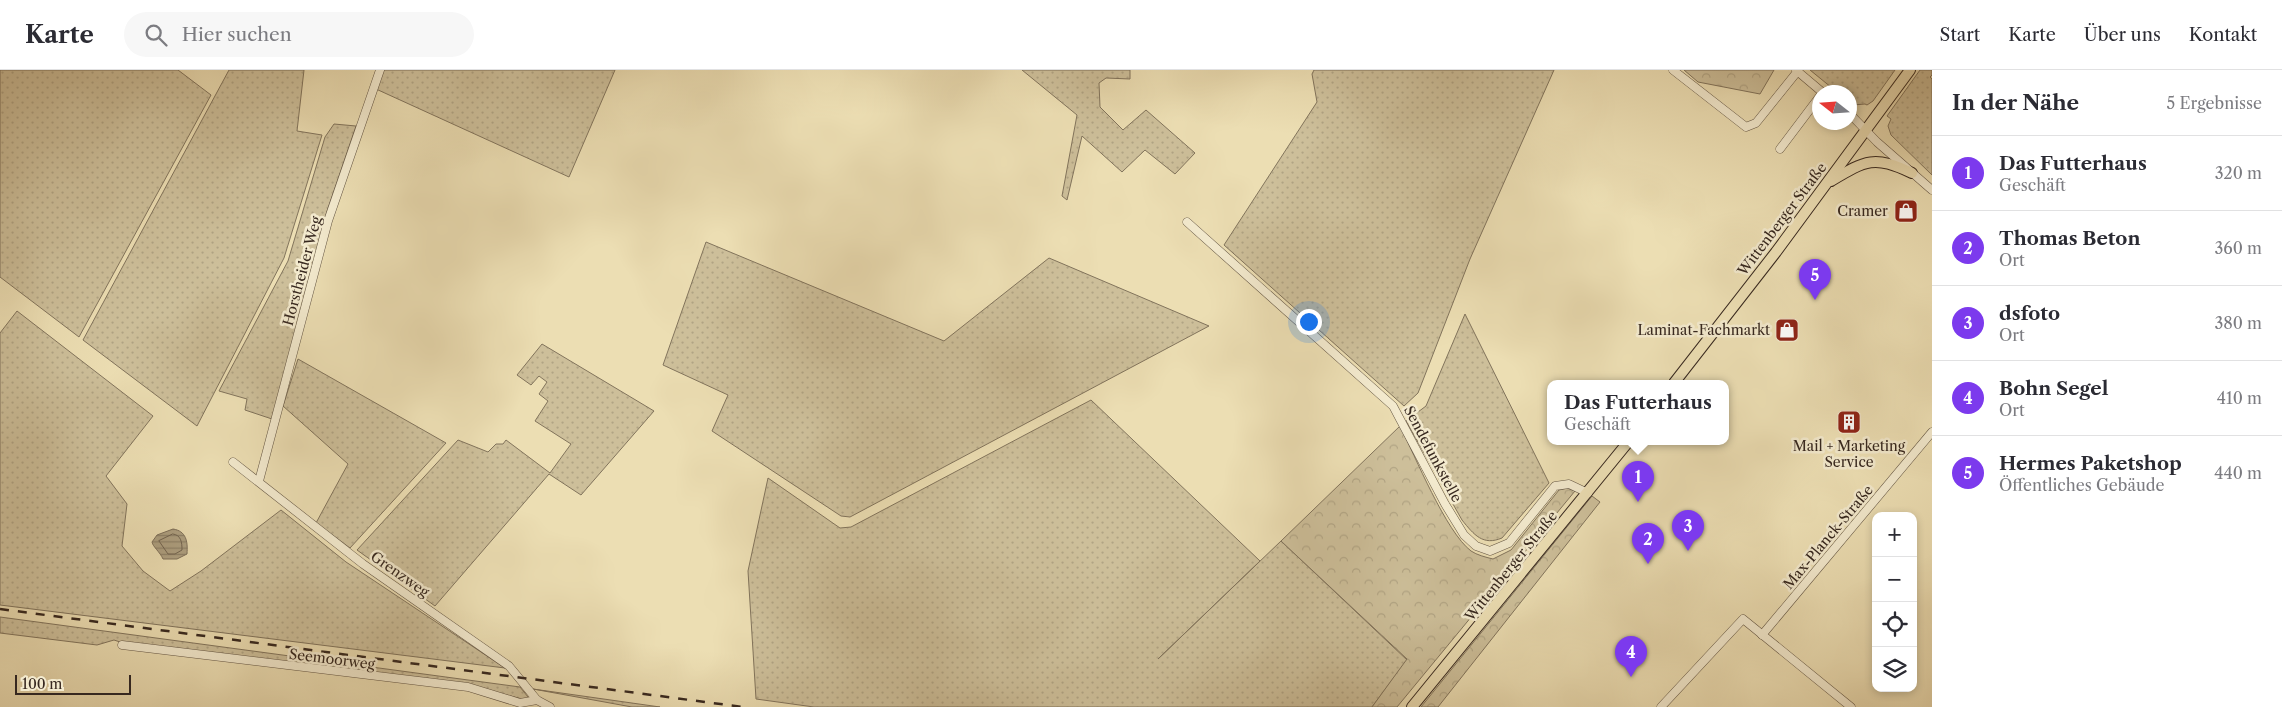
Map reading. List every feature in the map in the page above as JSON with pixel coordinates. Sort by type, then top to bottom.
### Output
[{"type":"main road","name":"Wittenberger Straße","points":[[1676,380],[1776,252],[1910,70]]},
{"type":"main road","points":[[1826,184],[1866,162],[1883,162],[1912,173]]},
{"type":"main road","name":"Wittenberger Straße","points":[[1412,707],[1626,445]]},
{"type":"street","name":"Horstheider Weg","points":[[259,481],[328,221],[380,70]]},
{"type":"street","points":[[1674,70],[1746,127],[1756,123],[1796,71],[1813,85]]},
{"type":"street","points":[[1780,148],[1812,106]]},
{"type":"street","points":[[1857,121],[1932,190]]},
{"type":"street","name":"Sendefunkstelle","points":[[1188,222],[1393,406],[1464,535],[1476,546],[1490,551],[1509,543],[1555,486],[1569,484],[1588,493]]},
{"type":"street","name":"Max-Planck-Straße","points":[[1762,634],[1932,432]]},
{"type":"street","name":"Grenzweg","points":[[233,462],[363,564],[509,666],[537,700],[550,707]]},
{"type":"street","points":[[1661,707],[1743,618],[1851,707]]},
{"type":"street","name":"Seemoorweg","points":[[122,645],[468,687],[520,703],[537,700]]},
{"type":"green space","points":[[0,70],[178,70],[211,95],[79,337],[0,277]]},
{"type":"green space","points":[[229,70],[304,70],[297,131],[322,135],[284,258],[197,426],[83,340]]},
{"type":"green space","points":[[381,70],[615,70],[569,177],[376,89]]},
{"type":"green space","points":[[1022,70],[1130,70],[1130,79],[1106,78],[1099,83],[1100,107],[1123,130],[1146,110],[1195,153],[1175,174],[1145,150],[1122,172],[1082,136],[1067,200],[1062,196],[1077,115]]},
{"type":"green space","points":[[1314,70],[1554,70],[1470,259],[1418,393],[1404,406],[1224,245],[1317,102],[1312,74]]},
{"type":"green space","points":[[1684,70],[1774,70],[1760,94],[1698,82]]},
{"type":"green space","points":[[1810,70],[1895,70],[1873,101],[1867,105],[1857,105],[1857,85],[1828,85]]},
{"type":"green space","points":[[1920,70],[1932,70],[1930,77],[1932,79],[1932,175],[1891,135],[1888,126],[1891,119],[1887,116]]},
{"type":"green space","points":[[334,124],[356,126],[327,211],[272,419],[245,410],[247,399],[219,391],[288,261],[325,137]]},
{"type":"green space","points":[[706,242],[944,341],[1049,258],[1209,326],[850,517],[841,516],[712,431],[728,395],[663,365]]},
{"type":"green space","points":[[17,311],[153,416],[106,476],[127,504],[122,546],[143,571],[170,591],[201,571],[281,510],[346,562],[505,668],[0,605],[0,333]]},
{"type":"green space","points":[[1465,314],[1549,483],[1502,538],[1489,541],[1479,538],[1462,520],[1406,421],[1426,406]]},
{"type":"green space","points":[[542,344],[654,411],[581,495],[549,474],[435,606],[357,550],[458,440],[488,452],[496,444],[503,444],[506,440],[550,473],[571,444],[535,421],[548,401],[539,394],[547,382],[539,376],[531,385],[517,375]]},
{"type":"green space","points":[[298,359],[446,443],[350,548],[316,523],[348,464],[283,406]]},
{"type":"green space","points":[[1091,400],[1260,561],[1158,659],[1281,541],[1407,660],[1372,707],[814,707],[756,699],[748,571],[768,478],[840,528],[851,527]]},
{"type":"green space","points":[[1400,426],[1451,528],[1471,551],[1478,555],[1493,559],[1511,550],[1559,490],[1567,488],[1575,491],[1397,707],[1372,707],[1407,659],[1281,541]]},
{"type":"green space","points":[[1592,496],[1600,502],[1438,707],[1421,707]]},
{"type":"green space","points":[[0,617],[520,687],[528,697],[526,700],[468,685],[123,643],[114,640],[97,645],[0,633]]},
{"type":"green space","points":[[533,689],[660,707],[632,707]]},
{"type":"water","points":[[173,529],[181,532],[185,537],[187,554],[177,559],[163,559],[152,542],[157,535]]},
{"type":"railway","points":[[0,609],[743,707]]},
{"type":"place","name":"Cramer","points":[[1906,211]]},
{"type":"place","name":"Hermes Paketshop","points":[[1815,300]]},
{"type":"place","name":"Laminat-Fachmarkt","points":[[1787,330]]},
{"type":"place","name":"Mail + Marketing Service","points":[[1849,422]]},
{"type":"place","name":"Das Futterhaus","points":[[1638,502]]},
{"type":"place","name":"dsfoto","points":[[1688,551]]},
{"type":"place","name":"Thomas Beton","points":[[1648,564]]},
{"type":"place","name":"Bohn Segel","points":[[1631,677]]}]
